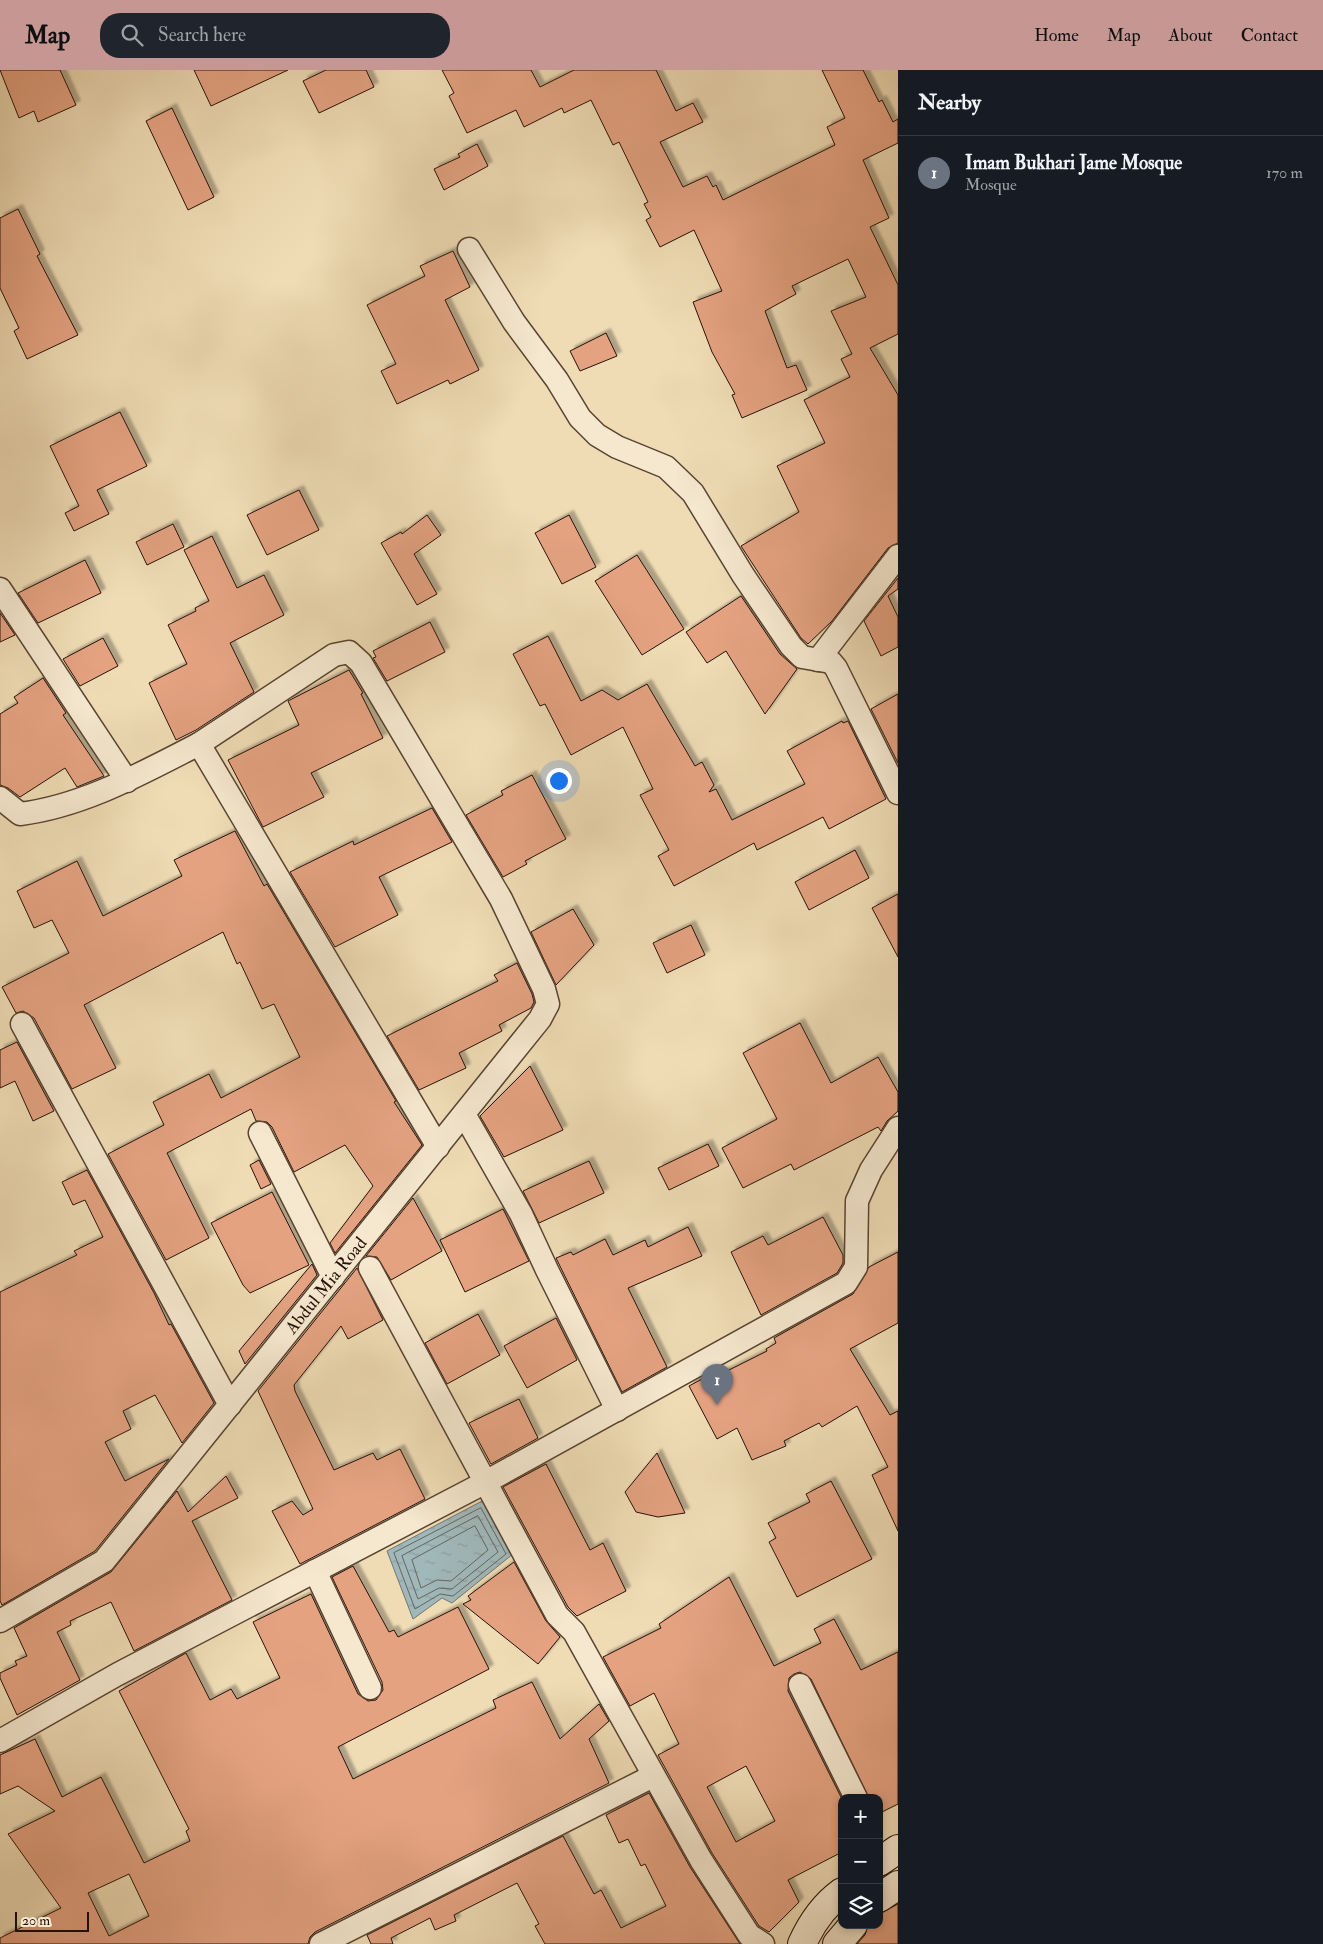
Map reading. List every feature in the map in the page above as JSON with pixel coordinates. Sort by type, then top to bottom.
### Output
[{"type":"main road","points":[[883,1895],[898,1885]]},
{"type":"main road","points":[[802,1944],[808,1930],[819,1915],[831,1900],[838,1895]]},
{"type":"main road","points":[[836,1944],[849,1929]]},
{"type":"street","points":[[469,249],[514,322],[557,380],[580,418],[596,435],[617,447],[666,467],[693,493],[743,575],[791,646],[802,657],[831,662],[836,668],[898,793]]},
{"type":"street","points":[[818,660],[898,556]]},
{"type":"street","points":[[0,589],[127,781]]},
{"type":"street","name":"Abdul Mia Road","points":[[0,1621],[104,1561],[438,1147],[540,1019],[548,1004],[544,989],[501,899],[362,663],[349,652],[334,655],[199,744]]},
{"type":"street","points":[[0,798],[20,814],[50,810],[127,781],[199,744],[438,1147]]},
{"type":"street","points":[[22,1024],[230,1405]]},
{"type":"street","points":[[464,1114],[522,1214],[547,1270],[617,1410]]},
{"type":"street","points":[[0,1741],[118,1674],[484,1483],[846,1283],[856,1267],[857,1201],[871,1170],[898,1128]]},
{"type":"street","points":[[260,1133],[333,1277]]},
{"type":"street","points":[[370,1268],[484,1483],[557,1614],[574,1632],[601,1678],[701,1860],[749,1935],[763,1944]]},
{"type":"street","points":[[315,1571],[370,1688]]},
{"type":"street","points":[[800,1685],[854,1794]]},
{"type":"street","points":[[321,1944],[654,1776]]},
{"type":"water","points":[[484,1500],[513,1554],[452,1603],[442,1598],[413,1619],[387,1551]]},
{"type":"building","points":[[0,70],[60,70],[76,105],[38,122],[34,111],[19,118]]},
{"type":"building","points":[[194,70],[288,70],[211,106]]},
{"type":"building","points":[[326,70],[366,70],[374,87],[319,113],[303,81]]},
{"type":"building","points":[[442,70],[531,70],[540,87],[574,70],[656,70],[676,111],[693,103],[703,122],[660,142],[683,187],[707,176],[713,187],[716,185],[723,200],[835,145],[827,127],[845,118],[822,70],[863,70],[879,102],[882,100],[893,122],[898,119],[898,143],[863,160],[889,218],[870,227],[898,285],[898,334],[870,348],[898,395],[898,543],[888,548],[832,621],[808,644],[801,638],[741,546],[799,512],[777,466],[825,443],[804,400],[850,377],[841,359],[852,354],[831,311],[866,297],[848,259],[792,286],[796,294],[765,311],[787,368],[796,365],[807,390],[742,418],[732,395],[735,394],[712,352],[693,302],[722,291],[694,230],[660,247],[646,220],[651,217],[644,204],[648,202],[619,142],[613,145],[591,100],[564,113],[562,108],[524,127],[516,110],[467,133],[449,96],[454,93]]},
{"type":"building","points":[[172,108],[214,197],[188,210],[146,121]]},
{"type":"building","points":[[477,144],[488,166],[444,190],[434,169],[460,157],[458,154]]},
{"type":"building","points":[[18,209],[40,254],[37,256],[78,335],[27,359],[14,331],[19,328],[0,288],[0,218]]},
{"type":"building","points":[[453,251],[470,287],[445,300],[479,370],[450,384],[448,380],[397,404],[381,371],[396,364],[367,305],[425,276],[420,266]]},
{"type":"building","points":[[606,333],[617,356],[580,371],[570,351]]},
{"type":"building","points":[[120,412],[147,466],[97,490],[109,514],[74,531],[65,513],[79,506],[50,446]]},
{"type":"building","points":[[299,490],[319,530],[267,555],[247,515]]},
{"type":"building","points":[[427,515],[441,535],[414,554],[437,594],[417,605],[381,543],[401,532],[402,534]]},
{"type":"building","points":[[569,515],[596,567],[562,584],[535,533]]},
{"type":"building","points":[[173,524],[184,547],[147,565],[136,542]]},
{"type":"building","points":[[212,536],[237,588],[264,575],[284,615],[230,643],[254,692],[196,730],[176,740],[149,683],[187,664],[168,625],[196,611],[195,608],[209,601],[184,550]]},
{"type":"building","points":[[637,555],[684,629],[642,655],[595,581]]},
{"type":"building","points":[[85,560],[101,593],[38,623],[18,593]]},
{"type":"building","points":[[898,578],[898,589],[888,596],[898,617],[898,647],[881,656],[864,621]]},
{"type":"building","points":[[741,596],[780,654],[797,669],[765,714],[726,651],[707,663],[686,632]]},
{"type":"building","points":[[0,613],[15,635],[0,642]]},
{"type":"building","points":[[430,622],[445,652],[387,681],[373,658],[376,657],[373,651]]},
{"type":"building","points":[[548,636],[581,701],[602,690],[618,700],[647,684],[695,766],[702,762],[714,785],[709,792],[716,789],[732,820],[805,784],[787,751],[842,721],[843,723],[848,721],[886,799],[829,829],[823,817],[757,850],[754,843],[674,886],[658,856],[669,850],[640,795],[653,789],[623,727],[571,755],[545,704],[540,706],[513,654]]},
{"type":"building","points":[[103,638],[118,666],[80,686],[63,659]]},
{"type":"building","points":[[349,670],[363,693],[361,694],[383,738],[311,773],[324,797],[263,827],[228,760],[299,725],[288,701]]},
{"type":"building","points":[[43,678],[66,713],[63,715],[104,776],[77,787],[65,768],[20,797],[8,788],[0,785],[0,714],[18,703],[14,697]]},
{"type":"building","points":[[898,694],[898,763],[871,709]]},
{"type":"building","points":[[532,775],[566,839],[525,861],[527,864],[503,877],[466,815],[503,795],[501,791]]},
{"type":"building","points":[[432,808],[452,842],[379,877],[398,915],[335,947],[290,872],[353,841],[354,845]]},
{"type":"building","points":[[235,831],[264,886],[267,884],[396,1101],[394,1102],[422,1145],[335,1253],[330,1243],[373,1186],[345,1145],[294,1172],[272,1127],[267,1122],[256,1121],[251,1109],[167,1153],[209,1238],[166,1260],[108,1154],[164,1125],[153,1102],[209,1074],[221,1098],[300,1057],[274,1004],[262,1009],[240,962],[237,964],[223,932],[84,1005],[116,1068],[72,1089],[34,1018],[23,1011],[16,1013],[2,987],[69,953],[52,920],[34,928],[17,891],[77,861],[103,916],[182,876],[174,860]]},
{"type":"building","points":[[855,850],[869,878],[809,910],[795,882]]},
{"type":"building","points":[[898,894],[898,957],[872,908]]},
{"type":"building","points":[[573,909],[594,945],[556,985],[531,932]]},
{"type":"building","points":[[691,925],[705,955],[667,973],[653,943]]},
{"type":"building","points":[[517,963],[532,994],[534,1002],[531,1008],[499,1025],[502,1031],[459,1053],[466,1068],[419,1090],[387,1036],[498,981],[494,975]]},
{"type":"building","points":[[800,1023],[831,1083],[878,1057],[898,1092],[898,1111],[887,1121],[881,1131],[878,1127],[794,1170],[791,1164],[743,1188],[722,1148],[777,1119],[743,1053]]},
{"type":"building","points":[[17,1042],[54,1111],[33,1121],[15,1081],[0,1088],[0,1050]]},
{"type":"building","points":[[530,1066],[563,1130],[504,1157],[480,1116]]},
{"type":"building","points":[[708,1144],[719,1166],[669,1190],[658,1168]]},
{"type":"building","points":[[259,1160],[271,1184],[261,1189],[250,1165]]},
{"type":"building","points":[[589,1161],[604,1193],[539,1223],[523,1191]]},
{"type":"building","points":[[87,1170],[154,1293],[169,1325],[171,1324],[214,1403],[182,1443],[155,1395],[123,1411],[131,1429],[105,1442],[125,1481],[169,1459],[95,1551],[2,1605],[0,1601],[0,1292],[77,1255],[74,1251],[103,1237],[85,1200],[73,1205],[62,1182]]},
{"type":"building","points":[[272,1192],[309,1265],[250,1293],[243,1285],[211,1223]]},
{"type":"building","points":[[413,1198],[442,1251],[391,1280],[377,1257],[366,1256]]},
{"type":"building","points":[[503,1209],[529,1261],[465,1292],[440,1240]]},
{"type":"building","points":[[823,1217],[843,1255],[843,1263],[837,1273],[761,1315],[731,1252],[763,1236],[768,1245]]},
{"type":"building","points":[[688,1227],[702,1256],[628,1288],[667,1367],[622,1392],[556,1258],[571,1252],[573,1255],[605,1239],[613,1255],[645,1240],[648,1247]]},
{"type":"building","points":[[898,1252],[898,1323],[850,1349],[890,1415],[898,1411],[898,1531],[872,1475],[888,1467],[857,1406],[822,1427],[819,1423],[784,1441],[786,1446],[752,1460],[737,1428],[717,1439],[689,1386],[717,1371],[719,1375],[767,1351],[766,1349],[776,1343],[774,1338],[853,1294],[869,1267]]},
{"type":"building","points":[[312,1264],[317,1275],[245,1364],[239,1351]]},
{"type":"building","points":[[357,1268],[383,1320],[348,1339],[341,1326],[294,1385],[295,1391],[334,1470],[373,1453],[377,1460],[400,1449],[425,1499],[300,1564],[272,1511],[292,1501],[303,1515],[313,1509],[258,1391]]},
{"type":"building","points":[[478,1314],[500,1355],[447,1384],[425,1343]]},
{"type":"building","points":[[556,1318],[577,1360],[527,1388],[504,1346]]},
{"type":"building","points":[[519,1399],[538,1438],[491,1464],[469,1423]]},
{"type":"building","points":[[657,1453],[685,1513],[658,1517],[636,1512],[625,1492]]},
{"type":"building","points":[[546,1464],[590,1550],[603,1543],[626,1591],[577,1616],[568,1607],[503,1487]]},
{"type":"building","points":[[226,1476],[238,1498],[192,1521],[232,1600],[134,1651],[111,1602],[70,1621],[71,1625],[57,1632],[80,1680],[17,1715],[0,1678],[0,1673],[17,1665],[15,1661],[27,1656],[14,1628],[111,1572],[177,1491],[188,1512]]},
{"type":"building","points":[[831,1481],[872,1559],[797,1597],[769,1542],[776,1538],[768,1523],[810,1502],[806,1494]]},
{"type":"building","points":[[514,1562],[546,1621],[560,1637],[538,1664],[463,1604],[471,1600],[468,1596]]},
{"type":"building","points":[[353,1566],[389,1632],[394,1630],[398,1637],[458,1607],[489,1669],[338,1747],[353,1779],[496,1708],[493,1700],[532,1682],[560,1739],[599,1704],[609,1721],[589,1739],[609,1783],[315,1932],[310,1937],[308,1944],[0,1944],[0,1938],[61,1908],[8,1834],[55,1811],[18,1786],[0,1794],[0,1755],[35,1739],[62,1797],[101,1777],[144,1863],[190,1841],[186,1831],[189,1829],[119,1691],[186,1653],[210,1700],[231,1689],[237,1699],[280,1678],[253,1622],[311,1594],[358,1694],[368,1701],[376,1700],[383,1690],[382,1682],[332,1577]],"holes":[[[129,1874],[149,1916],[109,1936],[88,1893]]]},
{"type":"building","points":[[729,1577],[774,1666],[821,1643],[814,1629],[834,1619],[861,1670],[898,1652],[898,1804],[883,1812],[883,1794],[867,1794],[811,1679],[800,1672],[789,1678],[788,1691],[840,1794],[838,1854],[788,1880],[799,1902],[769,1932],[759,1926],[712,1853],[658,1755],[679,1744],[654,1693],[630,1706],[603,1657],[661,1628],[659,1624]],"holes":[[[746,1766],[775,1821],[736,1842],[707,1787]]]},
{"type":"building","points":[[649,1793],[690,1867],[740,1944],[545,1944],[535,1926],[539,1924],[517,1883],[454,1915],[456,1921],[435,1930],[430,1918],[391,1938],[393,1944],[371,1944],[367,1935],[563,1836],[594,1894],[601,1890],[621,1928],[666,1906],[645,1864],[641,1866],[628,1839],[619,1843],[606,1815]]},
{"type":"building","points":[[898,1904],[898,1944],[857,1944],[865,1935],[867,1929],[883,1929],[883,1912]]},
{"type":"place","name":"Imam Bukhari Jame Mosque","points":[[717,1405]]}]
